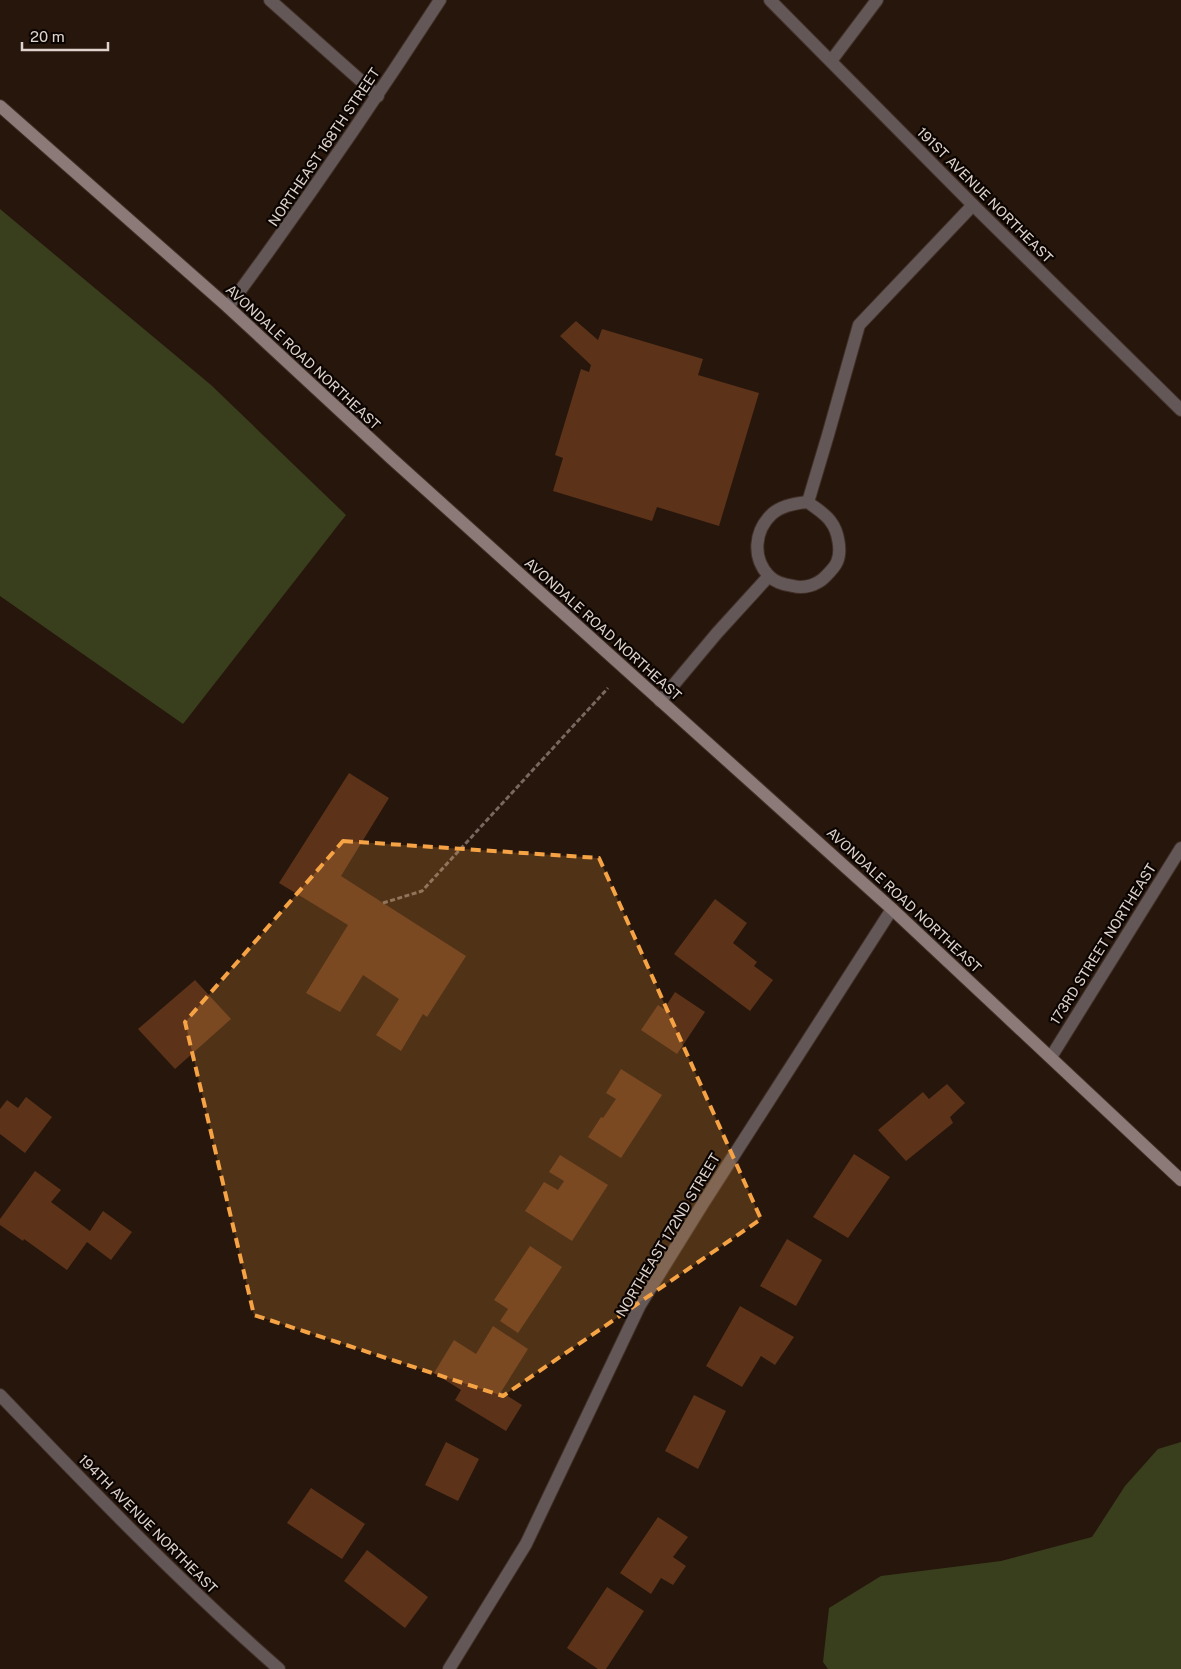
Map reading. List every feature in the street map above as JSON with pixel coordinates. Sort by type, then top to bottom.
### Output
[{"type":"main road","name":"AVONDALE ROAD NORTHEAST","points":[[0,106],[228,307],[385,452],[892,909],[1181,1180]]},
{"type":"street","points":[[270,0],[378,96]]},
{"type":"street","name":"NORTHEAST 168TH STREET","points":[[228,307],[284,232],[378,96],[440,0]]},
{"type":"street","name":"191ST AVENUE NORTHEAST","points":[[770,0],[973,205],[1181,410]]},
{"type":"street","points":[[830,61],[877,0]]},
{"type":"street","points":[[808,502],[859,325],[973,205]]},
{"type":"street","points":[[808,502],[831,520],[839,545],[838,562],[824,578],[812,585],[798,587],[781,584],[769,576],[759,559],[757,545],[760,531],[772,514],[787,506],[808,502]]},
{"type":"street","points":[[660,701],[717,633],[769,576]]},
{"type":"street","name":"173RD STREET NORTHEAST","points":[[1051,1057],[1181,848]]},
{"type":"street","name":"NORTHEAST 172ND STREET","points":[[449,1669],[526,1544],[640,1305],[892,909]]},
{"type":"street","name":"194TH AVENUE NORTHEAST","points":[[0,1395],[221,1618],[279,1669]]},
{"type":"path","points":[[383,904],[422,891],[608,688]]},
{"type":"highlighted area","points":[[343,841],[599,858],[761,1219],[503,1396],[254,1315],[185,1022]]},
{"type":"green space","points":[[0,209],[211,385],[346,515],[183,724],[0,596]]},
{"type":"green space","points":[[1181,1442],[1181,1669],[828,1669],[823,1662],[829,1608],[881,1576],[1001,1561],[1092,1537],[1125,1486],[1158,1449]]},
{"type":"building","points":[[576,321],[598,340],[602,329],[703,359],[698,375],[759,393],[719,526],[657,507],[652,521],[553,491],[563,458],[555,455],[581,369],[589,372],[591,365],[560,336]]},
{"type":"building","points":[[349,773],[389,798],[341,876],[466,956],[427,1017],[423,1014],[401,1051],[376,1035],[399,999],[363,975],[340,1012],[306,993],[348,925],[279,883]]},
{"type":"building","points":[[715,899],[747,923],[733,943],[757,962],[754,966],[773,980],[750,1011],[674,954]]},
{"type":"building","points":[[195,980],[231,1019],[175,1069],[138,1029]]},
{"type":"building","points":[[675,992],[705,1012],[677,1054],[641,1030],[658,1005],[664,1009]]},
{"type":"building","points":[[621,1069],[662,1095],[621,1158],[588,1137],[616,1099],[606,1093]]},
{"type":"building","points":[[947,1084],[965,1103],[950,1117],[953,1123],[906,1161],[878,1130],[923,1092],[929,1099]]},
{"type":"building","points":[[26,1097],[52,1117],[25,1153],[0,1134],[0,1109],[7,1100],[18,1108]]},
{"type":"building","points":[[854,1154],[890,1177],[848,1238],[813,1217]]},
{"type":"building","points":[[560,1155],[608,1185],[572,1241],[525,1211],[544,1182],[558,1190],[564,1181],[549,1172]]},
{"type":"building","points":[[35,1171],[61,1190],[51,1202],[90,1231],[103,1211],[132,1232],[111,1260],[87,1242],[67,1270],[24,1239],[23,1241],[0,1225],[0,1219]]},
{"type":"building","points":[[787,1239],[822,1260],[796,1306],[760,1286]]},
{"type":"building","points":[[530,1246],[562,1267],[518,1333],[500,1321],[508,1309],[494,1300]]},
{"type":"building","points":[[740,1306],[794,1337],[775,1365],[761,1356],[742,1387],[706,1366]]},
{"type":"building","points":[[493,1326],[528,1349],[501,1392],[522,1405],[506,1431],[455,1400],[461,1390],[434,1373],[454,1340],[476,1354]]},
{"type":"building","points":[[694,1395],[726,1411],[698,1469],[665,1451]]},
{"type":"building","points":[[446,1442],[479,1459],[458,1501],[425,1485]]},
{"type":"building","points":[[311,1488],[365,1524],[342,1559],[287,1523]]},
{"type":"building","points":[[658,1517],[688,1537],[673,1557],[686,1566],[673,1585],[661,1578],[651,1594],[620,1573]]},
{"type":"building","points":[[367,1550],[428,1597],[405,1628],[344,1581]]},
{"type":"building","points":[[607,1587],[644,1611],[606,1669],[598,1669],[567,1648]]}]
